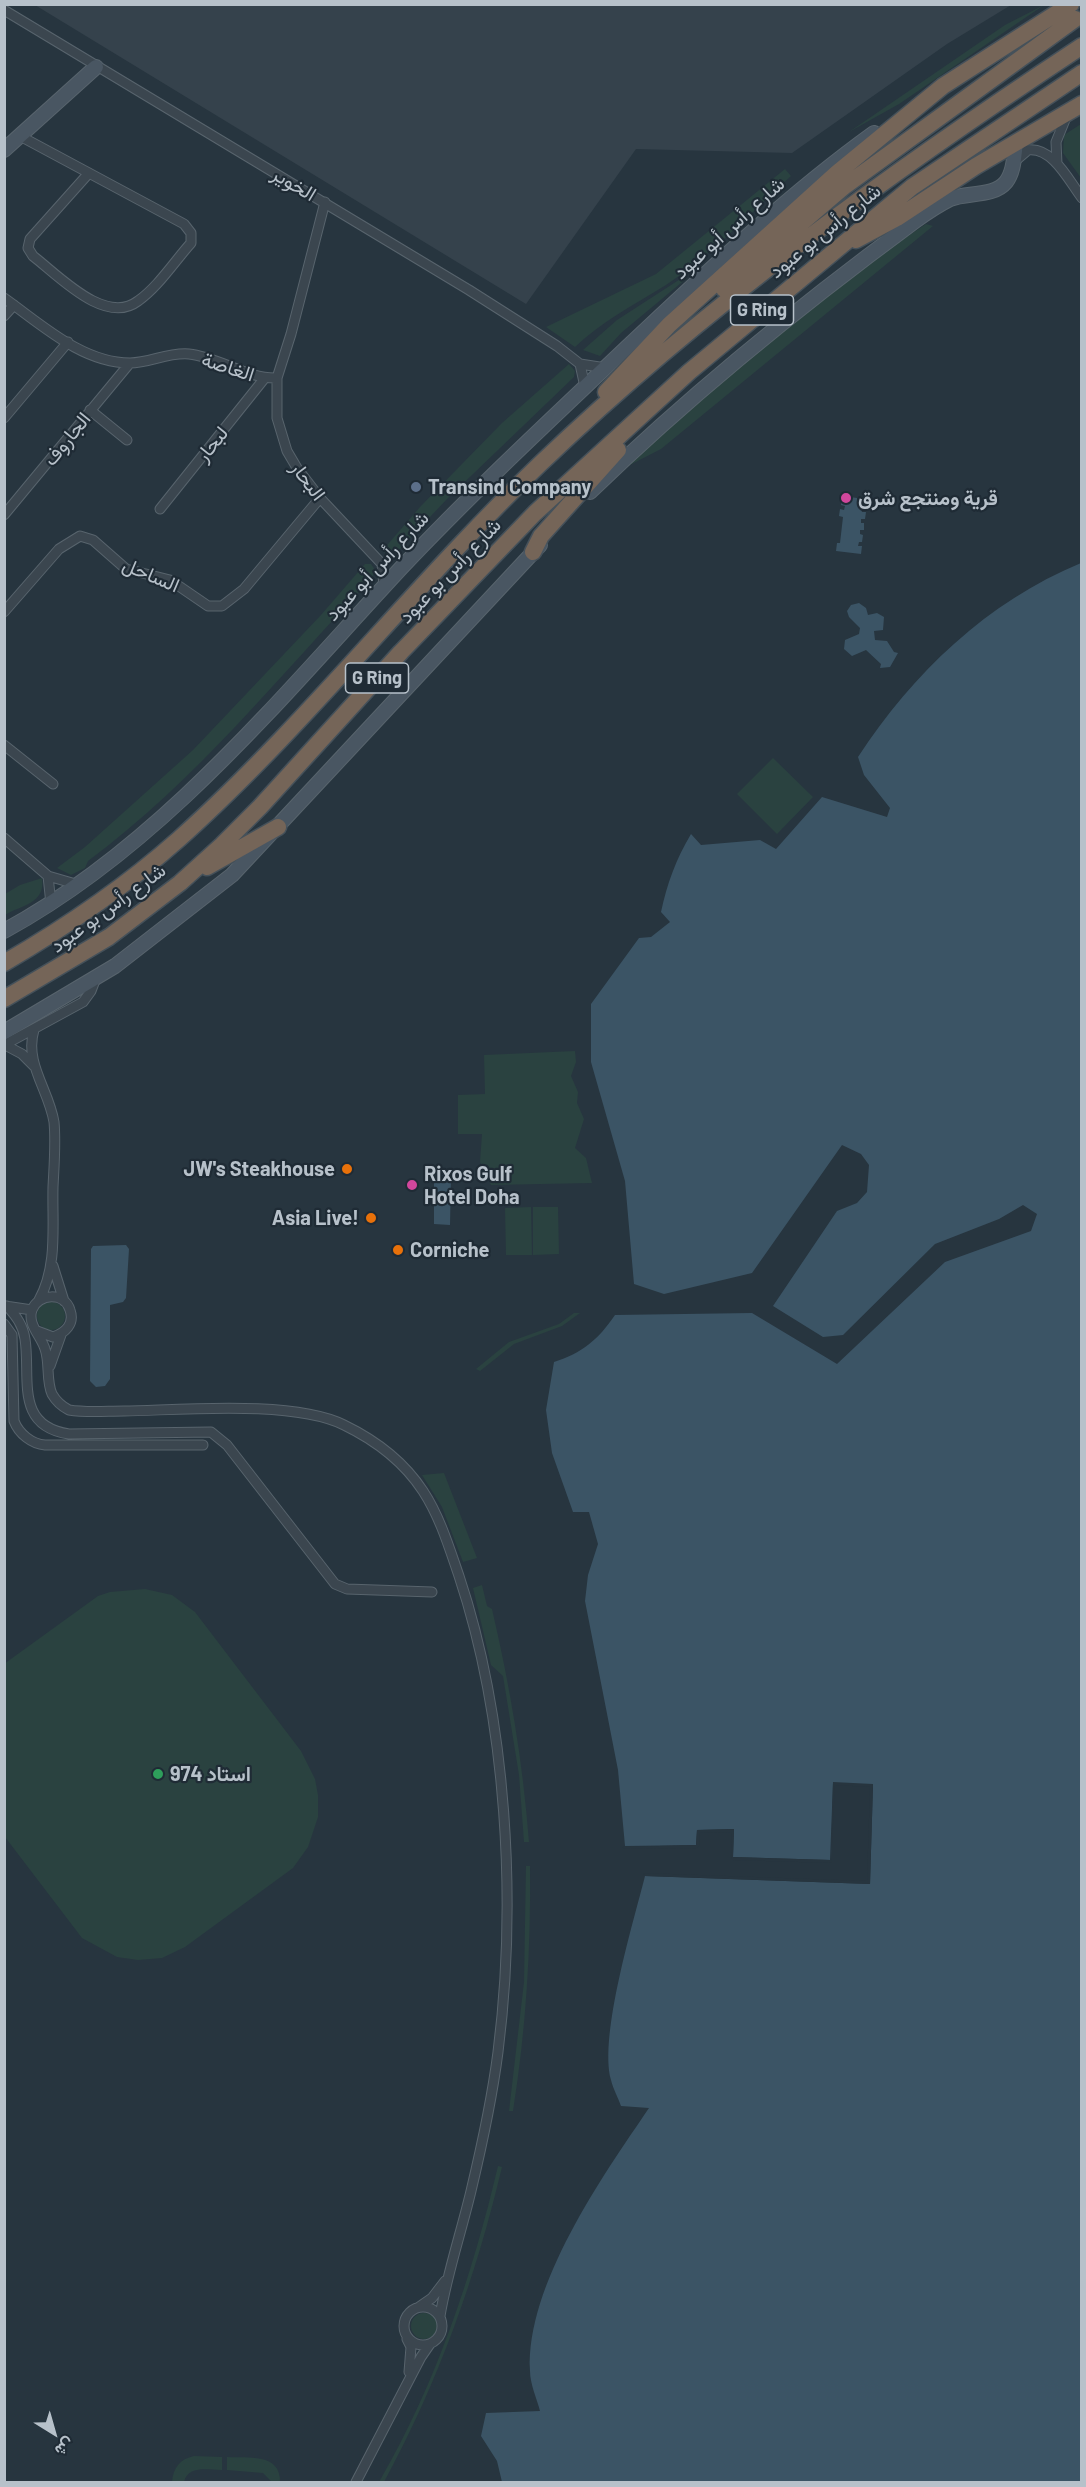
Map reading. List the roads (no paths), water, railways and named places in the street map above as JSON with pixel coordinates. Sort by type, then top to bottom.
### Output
[{"type":"highway","points":[[611,386],[669,325],[751,249],[837,173],[943,86],[1073,12]]},
{"type":"highway","points":[[580,426],[596,400],[611,386],[845,186],[1073,12]]},
{"type":"highway","name":"شارع رأس بو عبود","points":[[4,963],[29,949],[118,889],[214,806],[464,539],[580,426],[688,334],[845,209],[945,137],[1082,46]]},
{"type":"highway","name":"شارع رأس بو عبود","points":[[4,999],[56,971],[109,937],[180,883],[260,807],[401,652],[535,513],[689,372],[912,187],[1082,73]]},
{"type":"highway","points":[[836,248],[887,224],[976,166],[1075,108]]},
{"type":"highway","points":[[533,552],[541,537],[689,372]]},
{"type":"highway","points":[[180,883],[278,827]]},
{"type":"highway","points":[[4,958],[29,949]]},
{"type":"highway","points":[[4,1007],[56,971]]},
{"type":"street","name":"الخوير","points":[[4,10],[96,67],[326,202],[533,330],[580,364],[606,368]]},
{"type":"street","points":[[4,150],[96,67]]},
{"type":"street","name":"شارع رأس أبو عبود","points":[[4,931],[79,885],[139,837],[200,781],[470,496],[704,275],[826,168],[943,86]]},
{"type":"street","points":[[1057,164],[1055,149],[1058,133],[1075,108]]},
{"type":"street","points":[[20,136],[89,173],[184,224],[191,233],[191,243],[139,301],[127,308],[113,309],[96,304],[33,256],[28,248],[30,239],[89,173]]},
{"type":"street","points":[[4,1032],[96,978],[158,934],[232,875],[585,497],[659,425],[773,329],[928,212],[950,199],[990,191],[1002,186],[1010,176],[1016,143]]},
{"type":"street","points":[[1013,162],[1022,153],[1035,149],[1042,151],[1057,164],[1082,198]]},
{"type":"street","name":"الغاصة","points":[[4,298],[89,354],[129,363],[188,354],[222,362],[264,379],[277,378],[326,202]]},
{"type":"street","points":[[4,316],[14,305]]},
{"type":"street","points":[[4,418],[68,342]]},
{"type":"street","name":"الجاروف","points":[[4,515],[129,363]]},
{"type":"street","points":[[580,364],[585,387]]},
{"type":"street","name":"البحار","points":[[277,378],[275,398],[280,434],[297,468],[320,498],[381,564]]},
{"type":"street","name":"لبحار","points":[[160,509],[264,379]]},
{"type":"street","points":[[90,410],[127,440]]},
{"type":"street","name":"الساحل","points":[[4,612],[58,549],[80,536],[93,540],[126,569],[170,580],[208,606],[222,606],[244,589],[320,498]]},
{"type":"street","points":[[384,586],[381,564],[405,565]]},
{"type":"street","points":[[4,745],[53,784]]},
{"type":"street","points":[[4,838],[48,876],[79,885]]},
{"type":"street","points":[[48,876],[51,904]]},
{"type":"street","points":[[5,1045],[82,1002],[91,991],[96,978]]},
{"type":"street","points":[[18,1318],[31,1313],[39,1300],[47,1286],[52,1260],[54,1123],[49,1101],[34,1066],[31,1047],[34,1030]]},
{"type":"street","points":[[5,1045],[22,1054],[34,1066]]},
{"type":"street","points":[[52,1260],[58,1288],[69,1306],[71,1318],[70,1325],[61,1335],[50,1368],[50,1389],[53,1396],[69,1410],[259,1410],[311,1414],[341,1423],[385,1449],[421,1488],[438,1518],[468,1605],[481,1656],[499,1769],[506,1870],[506,1948],[498,2050],[473,2183],[448,2276],[440,2316],[442,2322],[440,2335],[430,2344],[408,2381],[356,2482]]},
{"type":"street","points":[[39,1300],[51,1296],[64,1301]]},
{"type":"street","points":[[6,1306],[31,1313]]},
{"type":"street","points":[[6,1306],[18,1318],[25,1339],[28,1402],[44,1425],[55,1431],[69,1434],[206,1431],[215,1434],[335,1584],[347,1589],[432,1592]]},
{"type":"street","points":[[31,1313],[50,1368]]},
{"type":"street","points":[[4,1324],[12,1335],[13,1415],[18,1430],[41,1445],[203,1445]]},
{"type":"street","points":[[37,1331],[44,1336],[61,1335]]},
{"type":"street","points":[[408,2381],[411,2360],[405,2318],[432,2298],[448,2276]]},
{"type":"street","points":[[419,2307],[431,2308],[440,2316]]},
{"type":"street","points":[[406,2337],[417,2344],[430,2344]]},
{"type":"place","name":"Transind Company","points":[[416,487]]},
{"type":"place","name":"قرية ومنتجع شرق","points":[[846,498]]},
{"type":"place","name":"JW's Steakhouse","points":[[347,1169]]},
{"type":"place","name":"Rixos Gulf Hotel Doha","points":[[412,1185]]},
{"type":"place","name":"Asia Live!","points":[[371,1218]]},
{"type":"place","name":"Corniche","points":[[398,1250]]},
{"type":"place","name":"استاد 974","points":[[158,1774]]}]
